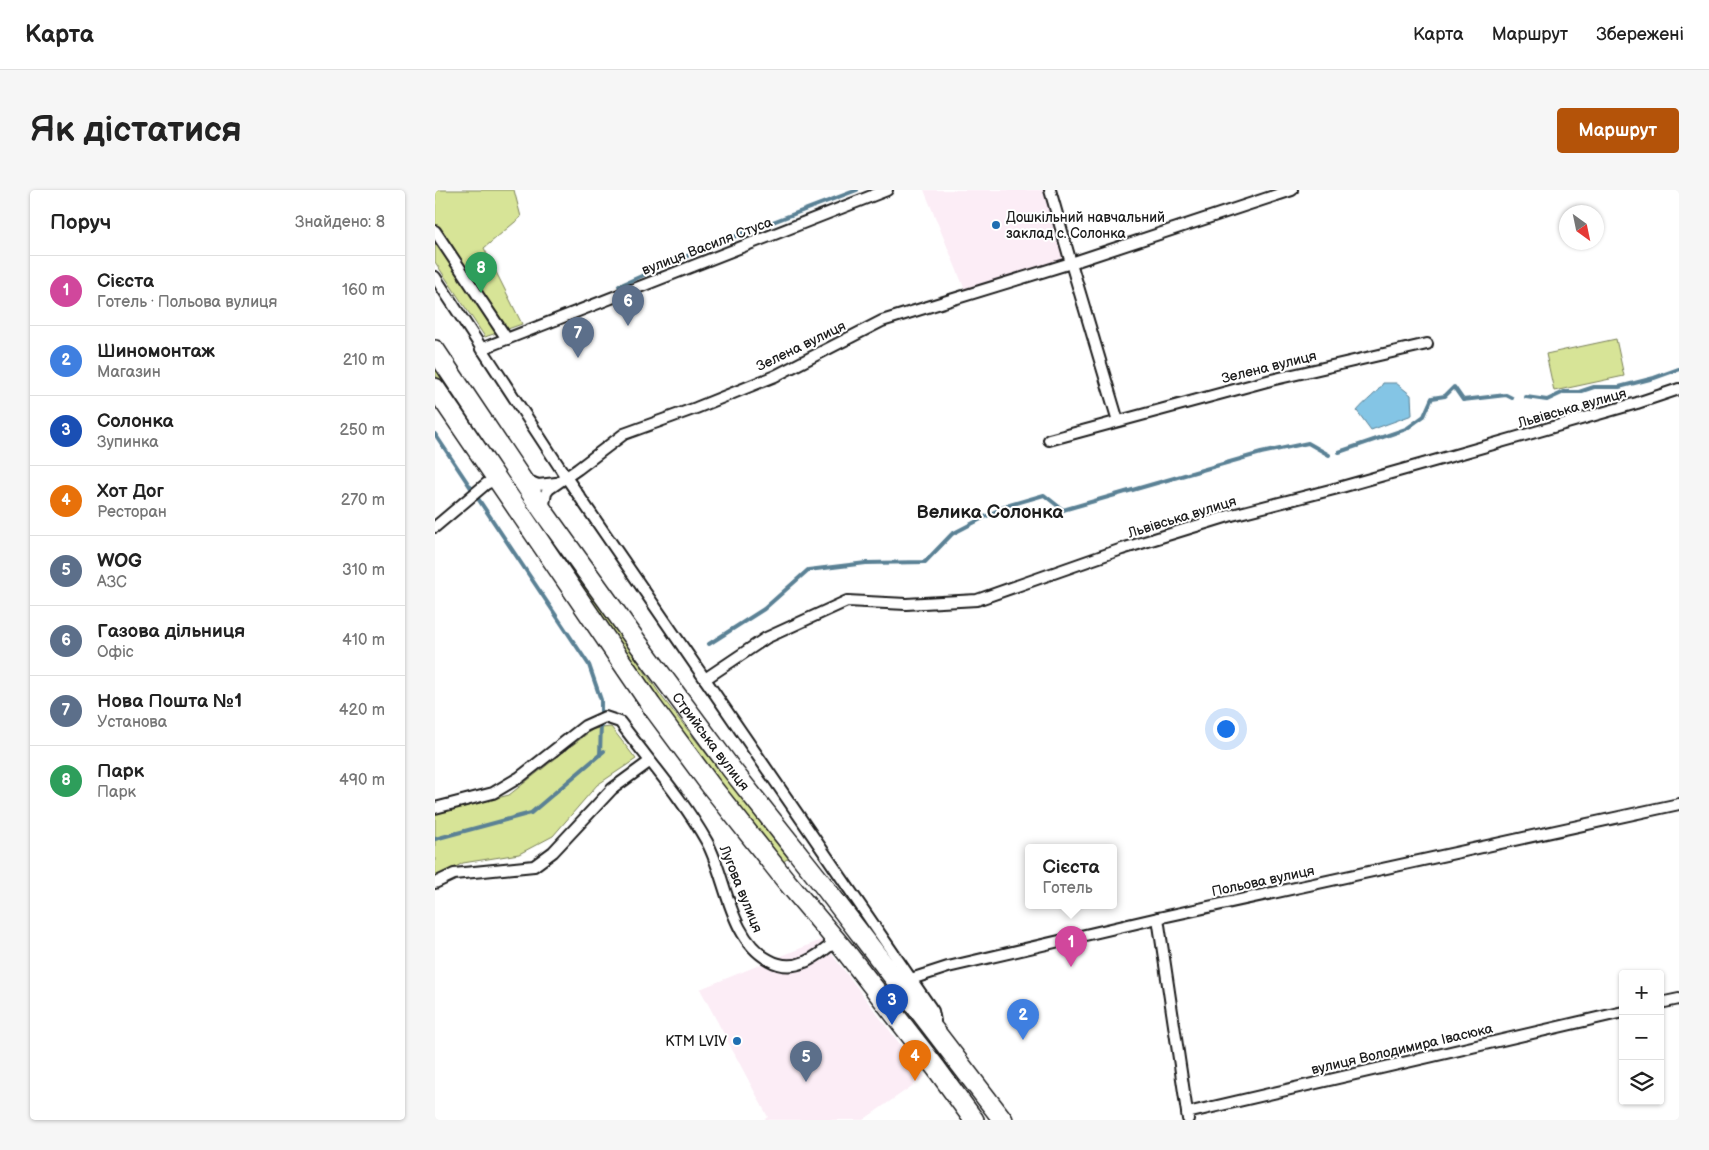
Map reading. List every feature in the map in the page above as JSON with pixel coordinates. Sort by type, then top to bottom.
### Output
[{"type":"highway","name":"Стрийська вулиця","points":[[435,350],[543,511],[731,770],[822,884],[1003,1120]]},
{"type":"highway","name":"Стрийська вулиця","points":[[435,388],[651,705],[711,786],[787,882],[837,940],[974,1120]]},
{"type":"street","name":"вулиця Василя Стуса","points":[[481,349],[887,190]]},
{"type":"street","points":[[1050,190],[1118,421]]},
{"type":"street","name":"Зелена вулиця","points":[[543,511],[546,493],[549,489],[624,434],[696,408],[775,376],[882,321],[1071,263],[1292,190]]},
{"type":"street","points":[[435,231],[507,339]]},
{"type":"street","points":[[435,277],[561,480],[705,679],[933,1011],[935,1030]]},
{"type":"street","name":"Зелена вулиця","points":[[1049,440],[1271,380],[1427,344]]},
{"type":"street","name":"Львівська вулиця","points":[[705,679],[766,638],[847,601],[906,604],[977,600],[1122,549],[1232,515],[1338,488],[1679,389]]},
{"type":"street","points":[[520,477],[538,485],[561,480]]},
{"type":"street","points":[[435,527],[496,479]]},
{"type":"street","name":"Лугова вулиця","points":[[435,808],[493,793],[520,777],[585,726],[605,717],[619,722],[688,810],[708,844],[738,923],[748,943],[764,958],[779,966],[803,964],[819,955],[837,940]]},
{"type":"street","points":[[435,882],[454,874],[534,866],[553,852],[612,789],[649,762]]},
{"type":"street","name":"Польова вулиця","points":[[911,979],[948,967],[1157,918],[1679,804]]},
{"type":"street","points":[[1157,918],[1187,1117]]},
{"type":"street","points":[[1664,1002],[1679,999]]},
{"type":"street","name":"вулиця Володимира Івасюка","points":[[1187,1117],[1619,1013]]},
{"type":"shaded area","name":"Дошкільний навчальний заклад с. Солонка","points":[[924,190],[1044,190],[1064,260],[965,290]]},
{"type":"shaded area","points":[[821,940],[925,1077],[863,1120],[763,1120],[768,1117],[700,989]]},
{"type":"green space","points":[[435,190],[514,190],[521,217],[484,248],[522,324],[485,337],[435,262]]},
{"type":"green space","points":[[1616,339],[1624,376],[1554,391],[1546,354]]},
{"type":"green space","points":[[435,363],[662,697],[788,858],[782,863],[657,701],[435,374]]},
{"type":"green space","points":[[611,727],[636,759],[597,785],[553,836],[519,854],[463,863],[435,878],[435,814],[509,795],[593,729]]},
{"type":"water","points":[[1383,383],[1396,383],[1411,395],[1412,415],[1371,430],[1357,411]]},
{"type":"waterway","points":[[664,266],[715,244],[857,190]]},
{"type":"waterway","points":[[619,286],[655,270]]},
{"type":"waterway","points":[[1526,397],[1547,400],[1564,392],[1579,392],[1594,387],[1619,387],[1679,369]]},
{"type":"waterway","points":[[1339,452],[1406,429],[1424,416],[1432,398],[1445,396],[1454,387],[1463,400],[1506,395],[1512,398]]},
{"type":"waterway","points":[[435,434],[589,665],[601,700],[601,714]]},
{"type":"waterway","points":[[709,644],[764,609],[808,570],[866,563],[925,562],[952,534],[1006,506],[1044,495],[1063,510],[1261,453],[1308,443],[1329,455]]},
{"type":"waterway","points":[[600,755],[601,723]]},
{"type":"waterway","points":[[435,839],[531,813],[604,751]]},
{"type":"place","name":"Дошкільний навчальний заклад с. Солонка","points":[[996,225]]},
{"type":"place","name":"Парк","points":[[481,293]]},
{"type":"place","name":"Газова дільниця","points":[[628,326]]},
{"type":"place","name":"Нова Пошта №1","points":[[578,358]]},
{"type":"place","name":"Сієста","points":[[1071,967]]},
{"type":"place","name":"Солонка","points":[[892,1025]]},
{"type":"place","name":"Шиномонтаж","points":[[1023,1040]]},
{"type":"place","name":"KTM LVIV","points":[[737,1041]]},
{"type":"place","name":"Хот Дог","points":[[915,1081]]},
{"type":"place","name":"WOG","points":[[806,1082]]},
{"type":"district","name":"Велика Солонка","points":[[990,512]]}]
